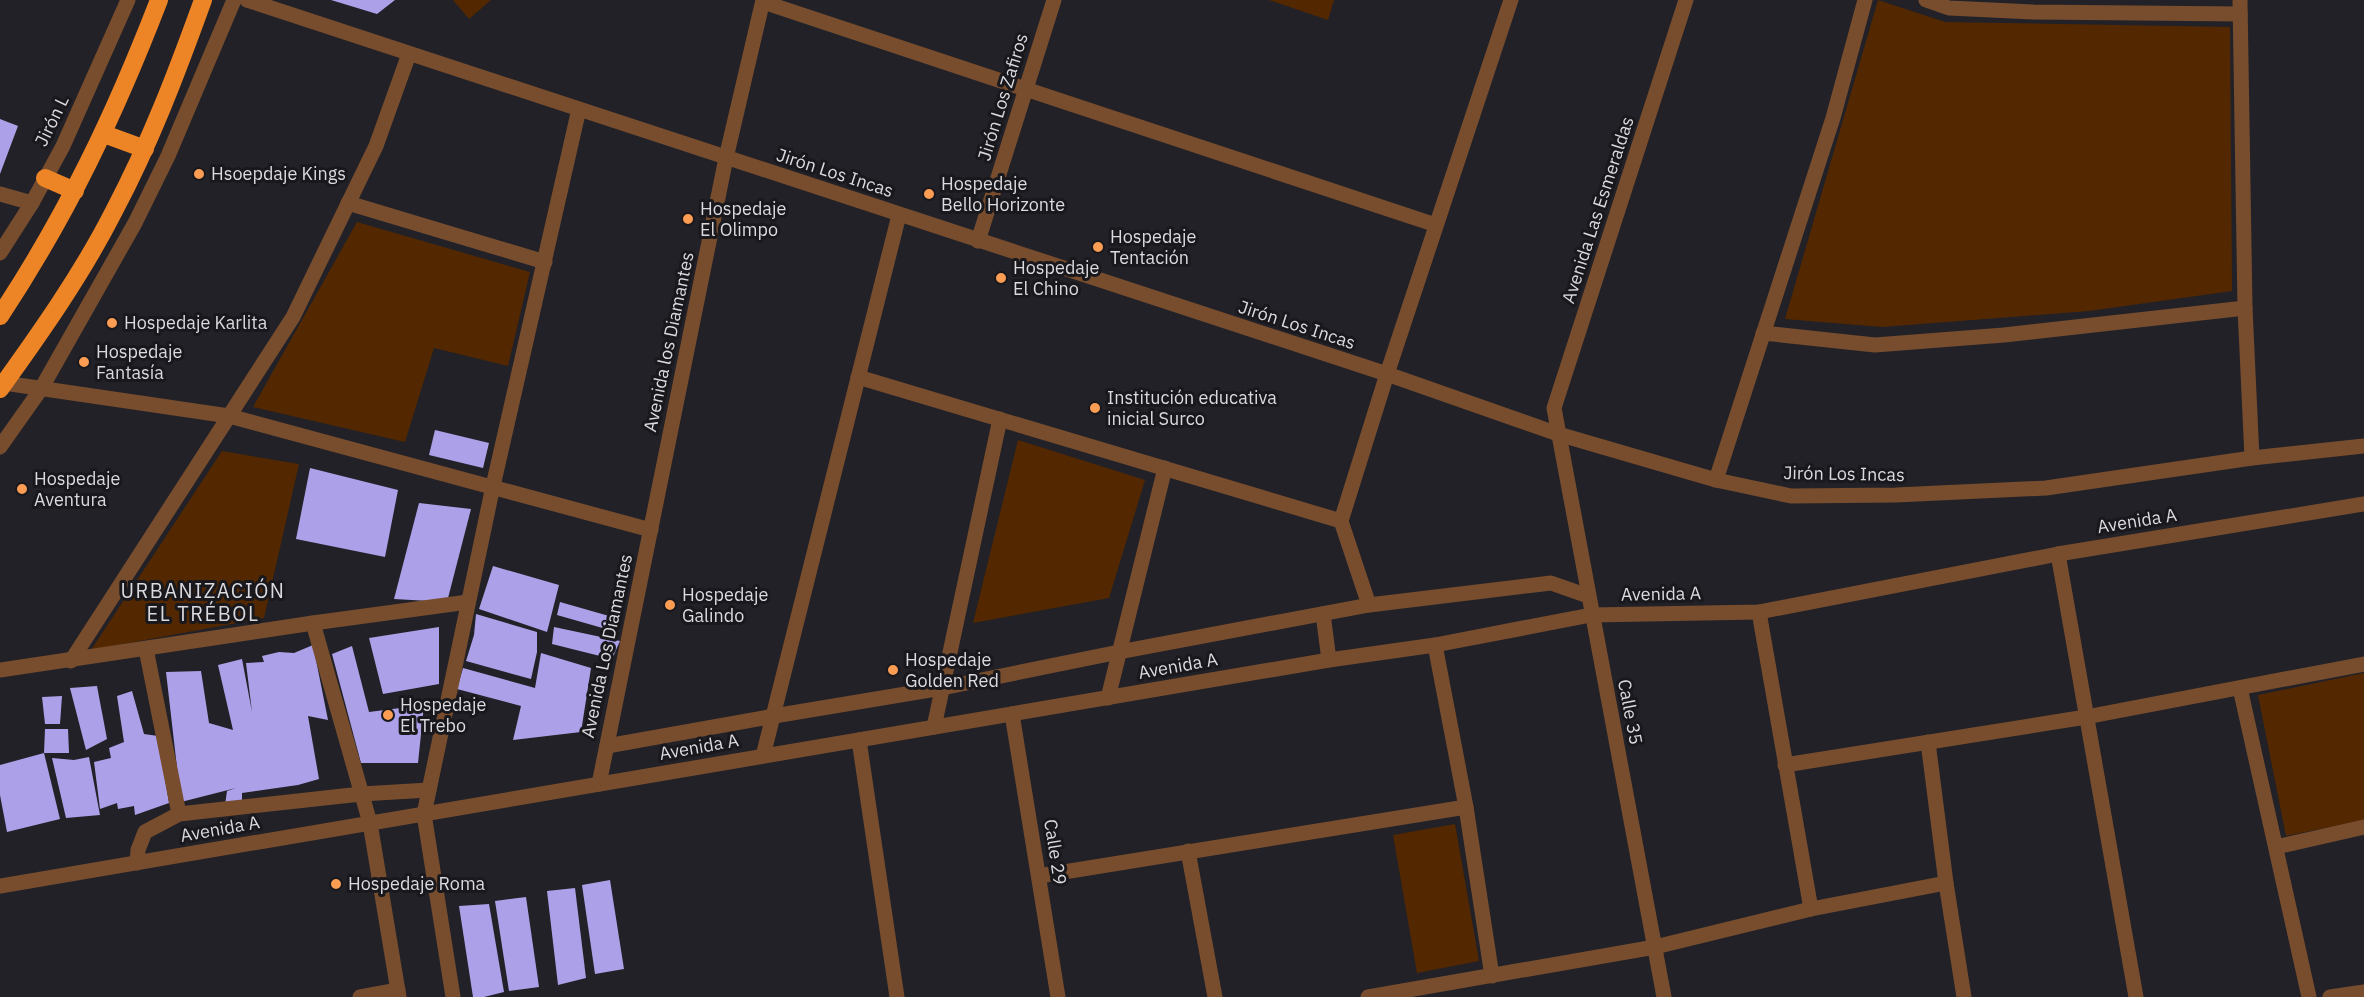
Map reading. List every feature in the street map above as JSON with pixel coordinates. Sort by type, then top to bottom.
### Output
[{"type":"highway","points":[[0,316],[75,191],[104,134],[159,0]]},
{"type":"highway","points":[[2,386],[86,263],[114,212],[145,149],[203,0]]},
{"type":"highway","points":[[104,134],[145,149]]},
{"type":"highway","points":[[45,178],[75,191]]},
{"type":"street","name":"Jirón L","points":[[0,253],[32,203],[63,146],[128,0]]},
{"type":"street","points":[[0,447],[41,389],[140,213],[168,156],[234,0]]},
{"type":"street","name":"Jirón Los Incas","points":[[247,0],[1387,375],[1558,434],[1716,480],[1791,496],[1896,495],[2046,489],[2252,458],[2364,447]]},
{"type":"street","name":"Jirón Los Zafiros","points":[[978,241],[1054,0]]},
{"type":"street","points":[[1369,605],[1341,521],[1511,0]]},
{"type":"street","name":"Avenida Las Esmeraldas","points":[[1558,434],[1554,408],[1686,0]]},
{"type":"street","points":[[1716,480],[1833,118],[1865,0]]},
{"type":"street","points":[[1926,0],[1949,8],[2033,12],[2240,7],[2246,308],[2252,458]]},
{"type":"street","points":[[726,158],[763,1],[1025,91],[1436,225]]},
{"type":"street","points":[[71,661],[293,317],[376,146],[409,54]]},
{"type":"street","points":[[453,997],[424,814],[493,486],[579,109]]},
{"type":"street","name":"Avenida los Diamantes","points":[[652,522],[726,158]]},
{"type":"street","points":[[0,194],[32,203]]},
{"type":"street","points":[[348,203],[545,262]]},
{"type":"street","points":[[763,756],[899,215]]},
{"type":"street","points":[[1763,333],[1875,345],[2004,335],[2246,308]]},
{"type":"street","points":[[858,377],[1341,521]]},
{"type":"street","points":[[2,386],[41,389],[229,416],[493,486],[652,522]]},
{"type":"street","points":[[934,727],[1000,419]]},
{"type":"street","name":"Calle 35","points":[[1558,434],[1664,997]]},
{"type":"street","points":[[1108,698],[1165,468]]},
{"type":"street","name":"Avenida A","points":[[0,886],[1329,660],[1435,645],[1591,615],[1759,612],[2058,554],[2364,504]]},
{"type":"street","name":"Avenida Los Diamantes","points":[[599,784],[652,522]]},
{"type":"street","points":[[2058,554],[2136,997]]},
{"type":"street","points":[[607,746],[942,688],[1369,605],[1551,583],[1588,596]]},
{"type":"street","points":[[0,670],[468,602]]},
{"type":"street","points":[[1759,612],[1812,909]]},
{"type":"street","points":[[1323,614],[1329,660]]},
{"type":"street","points":[[313,623],[369,823],[398,994],[360,997]]},
{"type":"street","points":[[1435,645],[1466,807],[1492,976]]},
{"type":"street","points":[[146,649],[179,814]]},
{"type":"street","points":[[1785,765],[2086,717],[2364,664]]},
{"type":"street","points":[[2240,688],[2309,997]]},
{"type":"street","name":"Calle 29","points":[[1012,714],[1058,997]]},
{"type":"street","points":[[859,740],[897,997]]},
{"type":"street","points":[[1928,742],[1946,883],[1964,997]]},
{"type":"street","points":[[137,863],[138,850],[145,832],[179,814],[361,794],[429,790]]},
{"type":"street","points":[[1039,876],[1466,807]]},
{"type":"street","points":[[2276,847],[2364,827]]},
{"type":"street","points":[[1188,851],[1215,997]]},
{"type":"street","points":[[1368,997],[1656,947],[1812,909],[1946,883]]},
{"type":"street","points":[[2330,997],[2364,992]]},
{"type":"shaded area","points":[[453,0],[491,0],[469,19]]},
{"type":"shaded area","points":[[1269,0],[1334,0],[1328,20]]},
{"type":"shaded area","points":[[1878,0],[1945,22],[2230,27],[2232,291],[2089,311],[1882,327],[1785,319]]},
{"type":"shaded area","points":[[357,222],[530,272],[508,366],[434,348],[405,442],[253,407]]},
{"type":"shaded area","points":[[1018,440],[1145,480],[1109,598],[973,623]]},
{"type":"shaded area","points":[[222,451],[299,464],[264,618],[91,650]]},
{"type":"shaded area","points":[[2364,673],[2364,820],[2286,836],[2258,695]]},
{"type":"shaded area","points":[[1455,824],[1479,961],[1417,973],[1393,835]]},
{"type":"building","points":[[331,0],[395,0],[377,14]]},
{"type":"building","points":[[0,119],[18,126],[0,174]]},
{"type":"building","points":[[435,430],[489,443],[483,468],[429,455]]},
{"type":"building","points":[[310,468],[398,490],[385,557],[296,539]]},
{"type":"building","points":[[419,503],[471,509],[447,602],[394,599]]},
{"type":"building","points":[[493,566],[559,585],[547,632],[479,609]]},
{"type":"building","points":[[560,602],[609,616],[606,629],[557,615]]},
{"type":"building","points":[[476,614],[537,632],[537,652],[531,679],[466,661],[474,635]]},
{"type":"building","points":[[439,627],[439,684],[383,694],[369,638]]},
{"type":"building","points":[[554,627],[620,641],[612,659],[552,644]]},
{"type":"building","points":[[313,645],[328,720],[308,716],[319,779],[298,785],[242,793],[242,803],[225,805],[227,791],[236,788],[181,802],[166,672],[201,671],[209,723],[233,730],[218,665],[242,659],[252,712],[246,663],[264,662],[262,656],[279,652],[294,653]]},
{"type":"building","points":[[352,646],[369,712],[424,705],[418,763],[361,763],[332,654]]},
{"type":"building","points":[[541,653],[591,668],[581,732],[513,740],[521,706],[457,689],[463,668],[535,688]]},
{"type":"building","points":[[97,686],[107,739],[86,750],[70,688]]},
{"type":"building","points":[[132,691],[144,734],[158,736],[169,803],[135,815],[134,806],[118,809],[117,803],[100,809],[94,762],[111,758],[109,748],[124,742],[117,696]]},
{"type":"building","points":[[62,696],[60,724],[45,724],[42,697]]},
{"type":"building","points":[[45,729],[68,729],[69,753],[44,753]]},
{"type":"building","points":[[44,753],[60,819],[7,832],[0,795],[0,765]]},
{"type":"building","points":[[89,757],[100,815],[66,818],[52,758],[74,760]]},
{"type":"building","points":[[610,880],[624,969],[595,974],[582,885]]},
{"type":"building","points":[[575,888],[586,978],[558,985],[547,891]]},
{"type":"building","points":[[526,897],[539,987],[509,991],[495,901]]},
{"type":"building","points":[[489,904],[504,992],[473,997],[459,906]]},
{"type":"place","name":"Hsoepdaje Kings","points":[[199,174]]},
{"type":"place","name":"Hospedaje Bello Horizonte","points":[[929,194]]},
{"type":"place","name":"Hospedaje El Olimpo","points":[[688,219]]},
{"type":"place","name":"Hospedaje Tentación","points":[[1098,247]]},
{"type":"place","name":"Hospedaje El Chino","points":[[1001,278]]},
{"type":"place","name":"Hospedaje Karlita","points":[[112,323]]},
{"type":"place","name":"Hospedaje Fantasía","points":[[84,362]]},
{"type":"place","name":"Institución educativa inicial Surco","points":[[1095,408]]},
{"type":"place","name":"Hospedaje Aventura","points":[[22,489]]},
{"type":"place","name":"Hospedaje Galindo","points":[[670,605]]},
{"type":"place","name":"Hospedaje Golden Red","points":[[893,670]]},
{"type":"place","name":"Hospedaje El Trebo","points":[[388,715]]},
{"type":"place","name":"Hospedaje Roma","points":[[336,884]]},
{"type":"district","name":"URBANIZACIÓN EL TRÉBOL","points":[[203,602]]}]
